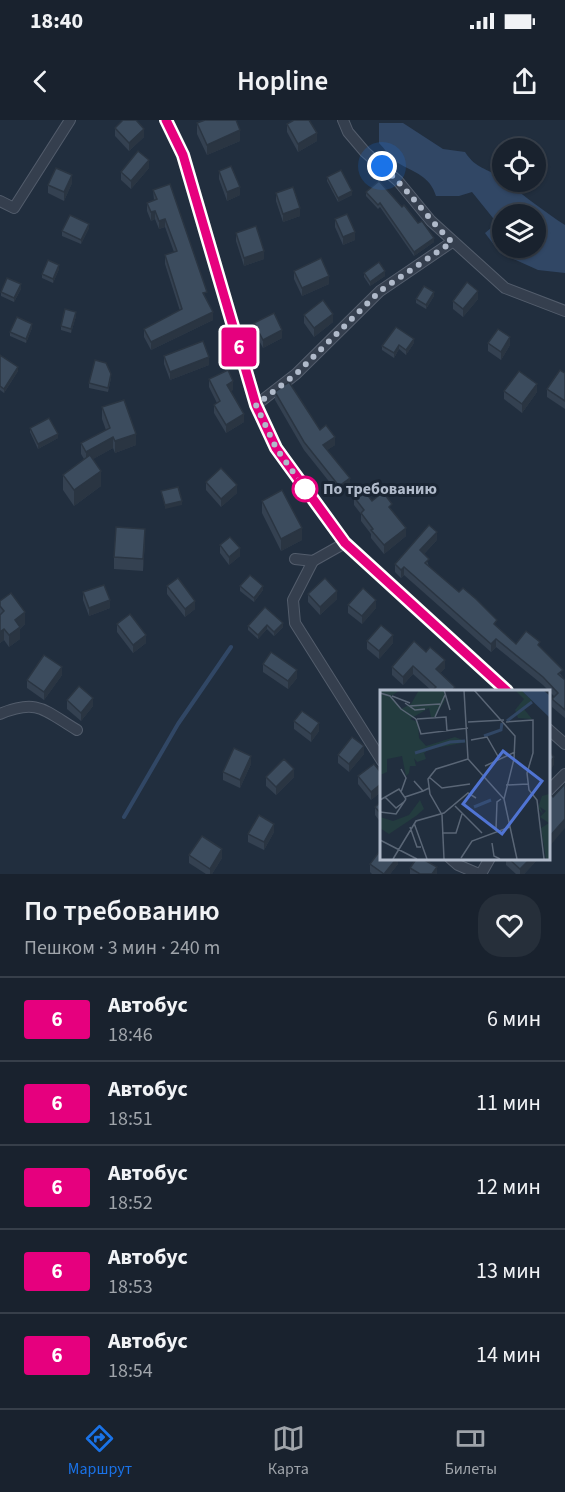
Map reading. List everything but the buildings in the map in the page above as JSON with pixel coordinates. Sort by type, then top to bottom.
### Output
[{"type":"street","points":[[0,201],[14,207],[70,120]]},
{"type":"street","points":[[166,120],[183,155],[256,405],[276,448],[345,543],[506,690]]},
{"type":"street","points":[[343,120],[348,132],[365,152],[398,181],[431,222],[505,288],[565,311]]},
{"type":"street","points":[[256,405],[296,374],[380,291],[452,242]]},
{"type":"street","points":[[345,543],[313,561],[293,600],[295,623],[380,758]]},
{"type":"street","points":[[295,559],[313,561]]},
{"type":"street","points":[[0,714],[24,705],[33,705],[77,730]]},
{"type":"street","points":[[550,730],[565,744]]},
{"type":"street","points":[[550,790],[565,774]]},
{"type":"street","points":[[451,859],[458,865],[480,874],[489,859]]},
{"type":"water","points":[[379,123],[403,123],[443,149],[465,152],[478,165],[492,173],[492,192],[519,192],[535,204],[492,204],[492,217],[472,192],[459,196],[436,196],[426,179],[390,156],[379,143]]},
{"type":"water","points":[[546,212],[565,225],[565,273],[538,270],[511,258],[546,258]]},
{"type":"water","points":[[492,227],[492,242],[485,233]]},
{"type":"waterway","points":[[124,817],[178,724],[231,647]]},
{"type":"bus line","name":"6","points":[[166,120],[183,155],[256,405],[276,448],[345,543],[506,690]]},
{"type":"place","name":"По требованию","points":[[305,489]]},
{"type":"route","points":[[305,489],[276,448],[256,405],[296,374],[380,291],[452,242],[431,222],[398,181],[382,166]]}]
